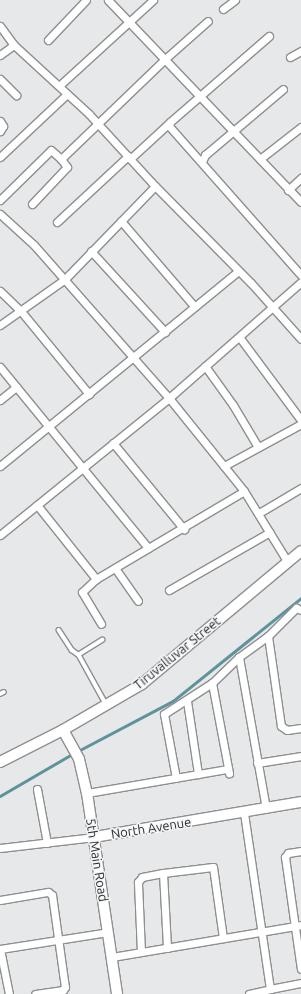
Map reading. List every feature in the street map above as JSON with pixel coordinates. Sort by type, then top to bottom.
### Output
[{"type":"street","points":[[48,40],[86,0]]},
{"type":"street","points":[[108,0],[301,202]]},
{"type":"street","points":[[60,85],[154,0]]},
{"type":"street","points":[[223,9],[235,0]]},
{"type":"street","points":[[61,159],[165,59],[208,21]]},
{"type":"street","points":[[0,26],[14,45],[60,85],[155,186],[274,307],[301,339]]},
{"type":"street","points":[[57,222],[129,157],[269,36]]},
{"type":"street","points":[[0,55],[14,45]]},
{"type":"street","points":[[290,57],[301,51]]},
{"type":"street","points":[[0,79],[16,95]]},
{"type":"street","points":[[202,162],[205,155],[235,132],[283,89]]},
{"type":"street","points":[[0,157],[67,94]]},
{"type":"street","points":[[0,121],[3,126],[0,131]]},
{"type":"street","points":[[169,123],[170,128],[202,162],[205,168],[301,275]]},
{"type":"street","points":[[260,159],[301,127]]},
{"type":"street","points":[[0,200],[51,150],[67,167],[32,204]]},
{"type":"street","points":[[288,190],[301,178]]},
{"type":"street","points":[[0,325],[65,279],[155,186]]},
{"type":"street","points":[[0,214],[65,279],[169,398],[244,491],[259,513],[287,561]]},
{"type":"street","points":[[121,221],[195,307]]},
{"type":"street","points":[[92,252],[165,332]]},
{"type":"street","points":[[0,466],[134,358],[238,271]]},
{"type":"street","points":[[0,535],[169,398],[205,366],[240,338],[301,282]]},
{"type":"street","points":[[0,291],[20,310],[89,394]]},
{"type":"street","points":[[240,338],[301,420]]},
{"type":"street","points":[[205,366],[233,405],[258,447]]},
{"type":"street","points":[[0,367],[47,427],[82,467],[148,548]]},
{"type":"street","points":[[0,400],[16,387]]},
{"type":"street","points":[[224,466],[301,424]]},
{"type":"street","points":[[113,443],[184,529]]},
{"type":"street","points":[[259,513],[301,488]]},
{"type":"street","points":[[101,624],[82,592],[96,579],[148,548],[184,529],[244,491]]},
{"type":"street","points":[[37,505],[96,579]]},
{"type":"street","points":[[169,590],[270,532]]},
{"type":"street","name":"Tiruvalluvar Street","points":[[0,762],[63,730],[142,684],[287,561],[301,551]]},
{"type":"street","points":[[115,568],[138,601]]},
{"type":"street","points":[[176,778],[164,714],[187,701],[212,683],[239,657],[268,636],[296,608],[301,610]]},
{"type":"street","points":[[268,636],[281,726],[287,730],[301,728]]},
{"type":"street","points":[[239,657],[266,809]]},
{"type":"street","points":[[87,793],[198,774],[228,771],[212,683]]},
{"type":"street","points":[[187,701],[198,774]]},
{"type":"street","name":"5th Main Road","points":[[63,730],[78,759],[87,793],[117,994]]},
{"type":"street","points":[[257,763],[301,756]]},
{"type":"street","points":[[38,789],[47,843]]},
{"type":"street","name":"North Avenue","points":[[0,848],[94,837],[244,813],[301,802]]},
{"type":"street","points":[[244,813],[270,989]]},
{"type":"street","points":[[301,851],[288,853],[285,857],[298,925],[301,969]]},
{"type":"street","points":[[141,952],[138,882],[142,877],[163,873],[213,867],[223,938]]},
{"type":"street","points":[[163,873],[167,948]]},
{"type":"street","points":[[0,900],[51,893],[64,988],[35,994]]},
{"type":"street","points":[[112,957],[298,925]]},
{"type":"street","points":[[9,994],[0,949],[108,932]]},
{"type":"street","points":[[249,994],[301,983]]},
{"type":"lane","points":[[59,630],[72,650],[79,655],[106,705]]},
{"type":"lane","points":[[79,655],[104,640]]},
{"type":"waterway","points":[[78,751],[173,701],[301,598]]},
{"type":"waterway","points":[[0,796],[74,753]]}]
